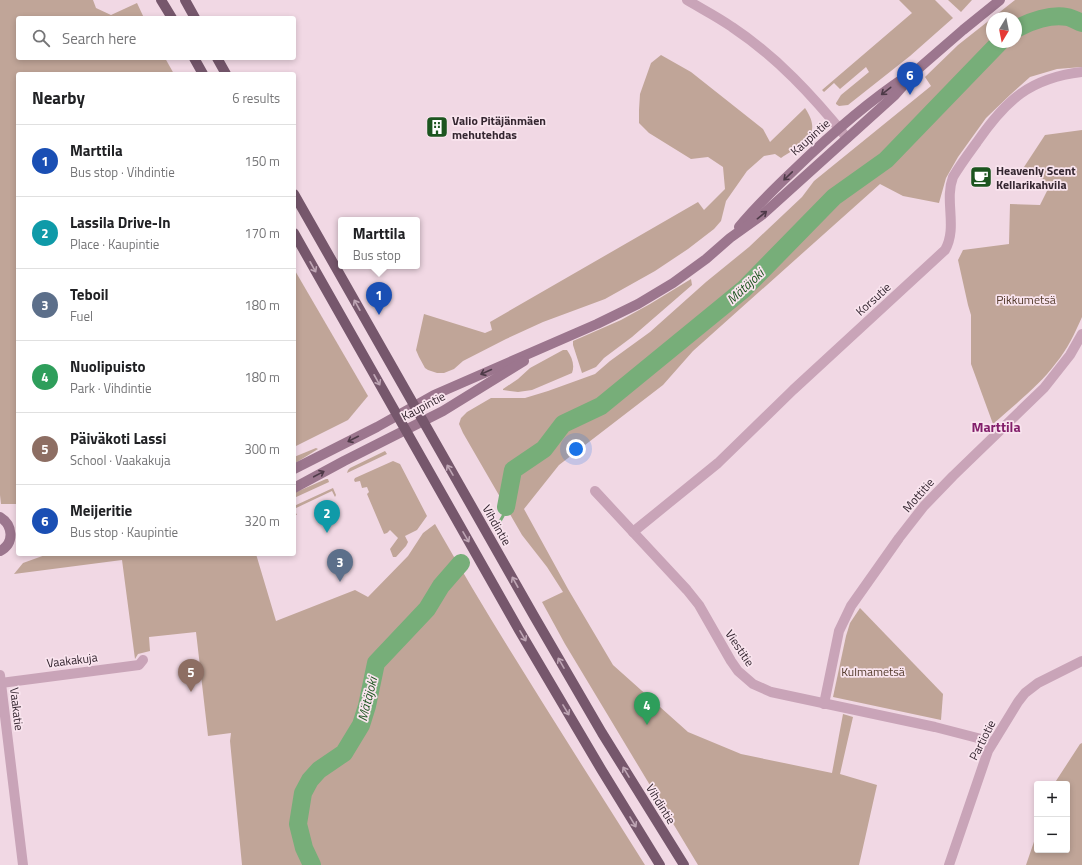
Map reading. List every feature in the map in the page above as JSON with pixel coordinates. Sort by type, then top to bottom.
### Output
[{"type":"main road","points":[[162,0],[171,16]]},
{"type":"main road","points":[[185,0],[194,16]]},
{"type":"main road","name":"Kaupintie","points":[[296,468],[434,395],[560,339],[598,324],[638,304],[673,283],[706,259],[730,238],[762,216],[895,95],[918,69],[1000,0]]},
{"type":"main road","points":[[195,60],[202,72]]},
{"type":"main road","points":[[218,60],[225,72]]},
{"type":"main road","name":"Kaupintie","points":[[730,238],[756,207],[820,144],[889,88],[918,69]]},
{"type":"main road","name":"Vihdintie","points":[[296,198],[534,616],[598,726],[684,865]]},
{"type":"main road","points":[[296,237],[527,643],[601,769],[660,865]]},
{"type":"main road","name":"Kaupintie","points":[[296,487],[443,411],[560,339]]},
{"type":"main road","points":[[0,517],[13,524],[6,548]]},
{"type":"street","points":[[687,0],[732,27],[778,63],[809,93],[847,138]]},
{"type":"street","name":"Korsutie","points":[[633,532],[718,463],[793,390],[944,250],[949,243],[951,235],[949,198],[950,186],[953,177],[989,124],[1000,111],[1025,90],[1040,82],[1055,77],[1082,72]]},
{"type":"street","name":"Mottitie","points":[[824,704],[839,631],[851,606],[899,538],[924,506],[1044,388],[1066,360],[1082,334]]},
{"type":"street","name":"Viestitie","points":[[595,491],[687,590],[699,605],[731,661],[746,679],[753,684],[771,692],[935,727],[993,742]]},
{"type":"street","name":"Vaakakuja","points":[[0,679],[139,665],[143,660]]},
{"type":"street","name":"Partiotie","points":[[949,865],[983,764],[993,742],[1018,702],[1025,693],[1038,683],[1082,661]]},
{"type":"street","name":"Vaakatie","points":[[0,679],[22,865]]},
{"type":"green space","points":[[0,0],[93,0],[96,8],[111,15],[137,3],[143,16],[16,16],[16,60],[166,60],[173,72],[16,72],[16,504],[1,504]]},
{"type":"green space","points":[[899,0],[935,0],[953,18],[910,56],[848,105],[839,106],[836,103],[841,95],[869,72],[866,67],[840,89],[834,83],[824,92],[822,90],[912,13]]},
{"type":"green space","points":[[948,0],[972,0],[961,12]]},
{"type":"green space","points":[[1015,0],[1082,0],[1082,67],[1057,69],[1030,77],[1011,94],[986,118],[958,157],[946,178],[939,203],[903,196],[880,184],[693,351],[663,385],[559,465],[524,509],[568,589],[613,665],[688,732],[741,754],[832,773],[843,714],[853,717],[840,774],[877,785],[859,865],[698,865],[565,644],[542,602],[563,592],[547,567],[522,535],[459,424],[461,418],[467,412],[491,398],[525,398],[595,374],[610,361],[650,332],[706,282],[749,247],[802,197],[814,181],[931,86],[925,77],[958,45],[986,23],[986,48],[1022,48],[1022,12],[1000,12]]},
{"type":"green space","points":[[661,55],[691,72],[763,129],[770,142],[805,108],[812,126],[808,138],[781,158],[775,154],[764,156],[747,171],[726,201],[721,221],[714,229],[688,249],[655,271],[605,299],[543,322],[506,339],[463,361],[454,369],[444,373],[437,373],[425,368],[416,350],[424,314],[485,333],[492,330],[490,322],[698,202],[704,210],[725,189],[723,167],[708,157],[691,159],[649,133],[639,123],[640,94],[651,63]]},
{"type":"green space","name":"Pikkumetsä","points":[[1082,130],[1082,317],[1067,347],[1042,380],[993,424],[971,364],[971,315],[958,260],[963,250],[1009,244],[1010,204],[1040,205],[1050,185],[1024,167],[1045,135]]},
{"type":"green space","points":[[296,272],[368,396],[348,420],[296,446]]},
{"type":"green space","points":[[691,279],[692,285],[632,337],[604,358],[596,367],[582,373],[573,341],[621,320]]},
{"type":"green space","points":[[563,350],[567,350],[572,358],[572,373],[532,390],[518,392],[503,390],[530,368]]},
{"type":"green space","points":[[316,448],[318,449],[296,463],[296,456]]},
{"type":"green space","points":[[385,451],[387,454],[347,473],[350,468]]},
{"type":"green space","points":[[393,461],[400,464],[427,516],[417,530],[405,536],[408,542],[396,557],[393,557],[390,549],[398,538],[390,530],[384,534],[367,494],[369,492],[367,487],[362,488],[360,481],[355,482],[354,480],[355,478]]},
{"type":"green space","points":[[328,479],[329,482],[296,497],[296,492]]},
{"type":"green space","points":[[333,488],[336,495],[335,497],[332,491],[296,508],[296,505]]},
{"type":"green space","points":[[435,524],[512,653],[645,865],[242,865],[230,741],[231,733],[208,736],[196,632],[149,637],[150,651],[138,654],[135,659],[122,560],[14,574],[23,563],[42,556],[257,556],[276,621],[355,590],[368,597],[408,556],[423,533]]},
{"type":"green space","name":"Kulmametsä","points":[[860,608],[943,694],[941,720],[833,697],[846,636],[850,623]]},
{"type":"green space","points":[[1082,743],[1082,865],[1026,865],[1034,842],[1034,853],[1070,853],[1070,781],[1056,781]]},
{"type":"waterway","name":"Mätäjoki","points":[[1022,26],[1054,16],[1067,17],[1082,23]]},
{"type":"waterway","name":"Mätäjoki","points":[[1029,18],[1030,22]]},
{"type":"waterway","name":"Mätäjoki","points":[[506,507],[513,470],[544,449],[563,424],[601,406],[744,289],[834,197],[886,160],[994,48]]},
{"type":"waterway","name":"Mätäjoki","points":[[499,523],[506,507]]},
{"type":"waterway","name":"Mätäjoki","points":[[312,865],[304,848],[298,824],[303,793],[310,780],[319,770],[344,753],[361,725],[367,706],[376,663],[427,609],[441,586],[461,563]]},
{"type":"place","name":"Meijeritie","points":[[910,95]]},
{"type":"place","name":"Valio Pitäjänmäen mehutehdas","points":[[437,127]]},
{"type":"place","name":"Heavenly Scent Kellarikahvila","points":[[981,177]]},
{"type":"place","name":"Marttila","points":[[379,315]]},
{"type":"place","name":"Lassila Drive-In","points":[[327,533]]},
{"type":"place","name":"Teboil","points":[[340,582]]},
{"type":"place","name":"Päiväkoti Lassi","points":[[191,692]]},
{"type":"place","name":"Nuolipuisto","points":[[647,725]]},
{"type":"district","name":"Marttila","points":[[996,426]]}]
